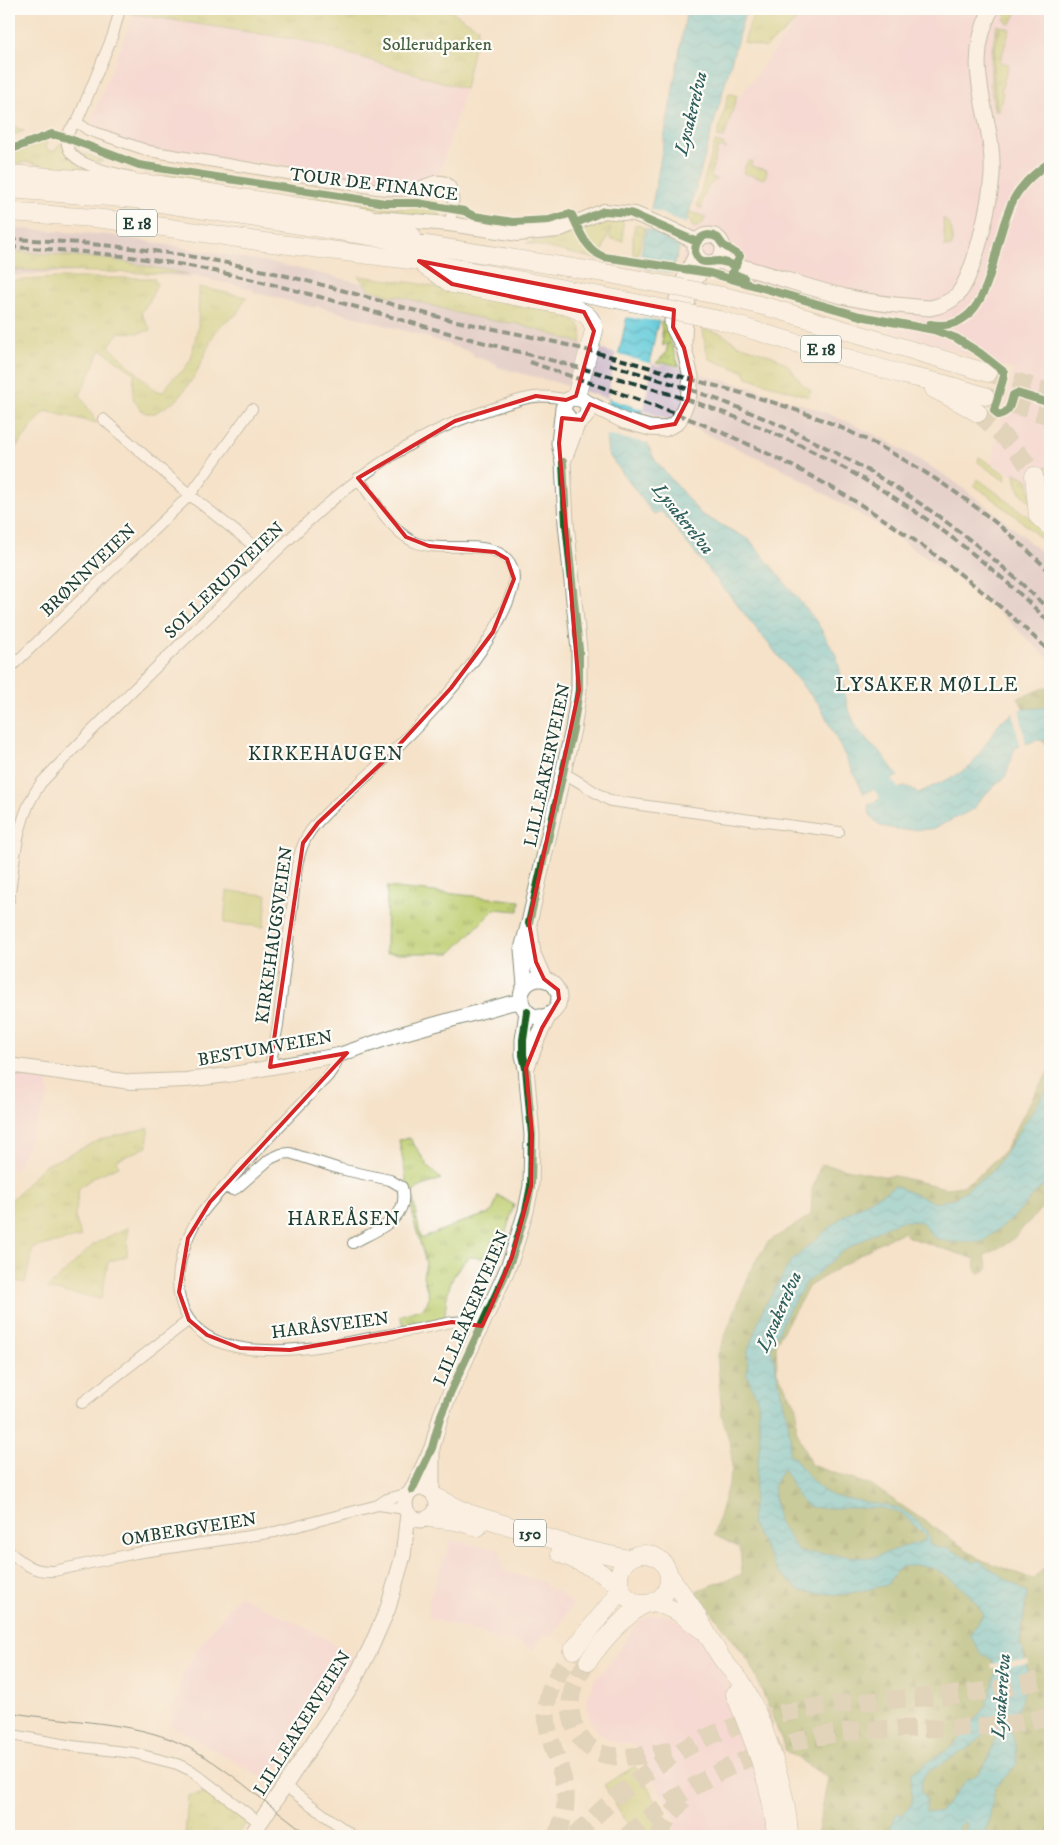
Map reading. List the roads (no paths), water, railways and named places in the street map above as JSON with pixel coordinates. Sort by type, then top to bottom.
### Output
[{"type":"highway","points":[[9,174],[160,185],[368,218],[433,245]]},
{"type":"highway","name":"E 18","points":[[9,189],[135,199],[605,273],[726,297],[775,309],[988,372]]},
{"type":"highway","name":"E 18","points":[[9,212],[94,218],[419,261],[719,320],[904,375],[945,384],[985,396]]},
{"type":"highway","name":"E 18","points":[[419,261],[452,284],[568,306],[584,312],[590,317],[594,325],[590,346],[573,403]]},
{"type":"highway","name":"E 18","points":[[904,375],[963,404],[978,414]]},
{"type":"highway","points":[[1034,476],[1038,516],[1050,527]]},
{"type":"highway","name":"150","points":[[434,1494],[468,1513],[583,1550],[628,1558],[638,1554],[652,1554],[666,1565],[669,1575]]},
{"type":"highway","name":"150","points":[[427,1519],[465,1523],[561,1554],[595,1569],[620,1587],[628,1598],[638,1604],[656,1605]]},
{"type":"highway","points":[[574,1650],[612,1604],[620,1587],[620,1570],[628,1558]]},
{"type":"highway","points":[[669,1575],[692,1608],[704,1632],[744,1686],[763,1732],[784,1798],[789,1836]]},
{"type":"highway","points":[[588,1661],[604,1639],[624,1619],[656,1605],[668,1586],[669,1575]]},
{"type":"highway","points":[[656,1605],[704,1632]]},
{"type":"highway","points":[[722,1658],[761,1765],[771,1800],[776,1836]]},
{"type":"main road","points":[[664,226],[704,255],[828,292],[877,303],[930,308],[947,303],[958,295],[968,280],[985,218],[992,174],[991,150],[979,90],[978,70],[980,41],[990,9]]},
{"type":"main road","points":[[601,414],[582,420],[570,421],[573,403],[601,414],[650,428],[664,429],[679,420],[688,399],[691,377],[684,348],[673,327],[673,314],[679,290],[704,255],[703,236],[711,235],[718,238],[723,245],[764,273]]},
{"type":"main road","points":[[704,255],[722,254],[723,245]]},
{"type":"main road","name":"LILLEAKERVEIEN","points":[[525,986],[522,950],[577,708],[580,671],[566,523],[563,462],[559,442],[573,403],[588,410],[563,462]]},
{"type":"main road","name":"LILLEAKERVEIEN","points":[[529,922],[533,954],[544,979]]},
{"type":"main road","points":[[544,979],[552,983],[559,995],[558,1004],[549,1015],[540,1017],[524,1007],[521,997],[525,986],[534,980],[544,979]]},
{"type":"main road","name":"LILLEAKERVEIEN","points":[[410,1492],[432,1448],[441,1415],[451,1391],[512,1258],[526,1211],[531,1186],[532,1135],[526,1068],[523,1055],[524,1007]]},
{"type":"main road","name":"LILLEAKERVEIEN","points":[[526,1068],[549,1015]]},
{"type":"main road","name":"LILLEAKERVEIEN","points":[[432,1448],[434,1494]]},
{"type":"main road","points":[[422,1488],[434,1494],[436,1511],[427,1519],[415,1519],[407,1511],[405,1500],[410,1492],[422,1488]]},
{"type":"main road","name":"LILLEAKERVEIEN","points":[[251,1836],[360,1670],[388,1608],[403,1556],[407,1511]]},
{"type":"main road","name":"LILLEAKERVEIEN","points":[[403,1556],[427,1519]]},
{"type":"street","points":[[119,13],[113,35],[77,122],[72,125],[67,138],[69,151],[74,158],[85,164],[160,185]]},
{"type":"street","points":[[77,122],[88,130],[149,151],[282,174],[398,191],[416,189],[437,181],[444,182],[449,185],[453,192],[454,200],[449,224]]},
{"type":"street","points":[[368,218],[449,224],[518,234],[558,230],[604,211],[630,213],[664,226]]},
{"type":"street","name":"SOLLERUDVEIEN","points":[[9,900],[14,841],[26,808],[41,783],[314,515],[358,478],[438,428],[466,417],[536,396],[548,396],[573,403]]},
{"type":"street","name":"BRØNNVEIEN","points":[[9,669],[190,495],[252,409]]},
{"type":"street","points":[[103,418],[190,495],[269,558]]},
{"type":"street","name":"KIRKEHAUGSVEIEN","points":[[270,1067],[278,1025],[297,865],[303,844],[318,823],[388,757],[483,649],[508,603],[514,579],[512,567],[507,559],[495,552],[482,548],[429,546],[414,542],[406,537],[390,522],[358,478]]},
{"type":"street","name":"LILLEAKERVEIEN","points":[[563,773],[612,801],[839,832]]},
{"type":"street","name":"BESTUMVEIEN","points":[[9,1065],[131,1082],[186,1080],[339,1055],[397,1035],[511,1003],[524,1007]]},
{"type":"street","name":"HARÅSVEIEN","points":[[339,1055],[335,1066],[328,1076],[272,1134],[201,1214],[188,1238],[180,1270],[179,1292],[185,1313],[189,1320],[207,1336],[240,1348],[274,1351],[334,1345],[452,1322],[469,1321],[482,1326]]},
{"type":"street","points":[[224,1187],[233,1190],[270,1159],[281,1154],[290,1153],[390,1180],[402,1187],[404,1203],[397,1216],[389,1223],[353,1243]]},
{"type":"street","points":[[82,1403],[189,1320]]},
{"type":"street","name":"OMBERGVEIEN","points":[[9,1552],[31,1568],[42,1572],[54,1571],[136,1553],[275,1532],[378,1505],[388,1499],[410,1492]]},
{"type":"street","name":"OMBERGVEIEN","points":[[378,1505],[407,1511]]},
{"type":"street","name":"LILLEAKERVEIEN","points":[[18,1736],[72,1746],[134,1753],[177,1764],[192,1771],[260,1823]]},
{"type":"street","points":[[285,1786],[353,1836]]},
{"type":"water","points":[[687,9],[746,9],[656,331],[641,409],[648,445],[655,460],[701,514],[750,540],[817,622],[837,657],[848,708],[857,728],[869,743],[882,754],[898,776],[864,794],[819,704],[661,511],[654,515],[608,454],[606,437],[609,398],[655,190]]},
{"type":"water","points":[[1050,707],[1050,741],[1037,740],[1015,748],[1006,776],[980,799],[974,809],[933,829],[900,830],[880,826],[870,815],[868,805],[905,786],[918,793],[955,776],[971,766],[1001,721],[1022,709]]},
{"type":"water","points":[[1050,1085],[1050,1177],[1014,1217],[982,1242],[950,1242],[933,1237],[922,1222],[903,1221],[887,1226],[842,1252],[806,1283],[788,1311],[771,1348],[788,1422],[790,1436],[789,1455],[793,1456],[817,1486],[837,1497],[895,1507],[912,1516],[925,1529],[931,1544],[940,1548],[949,1548],[975,1563],[978,1560],[1027,1593],[1020,1643],[1027,1666],[1027,1678],[1022,1700],[1010,1729],[1016,1748],[1017,1764],[995,1788],[986,1836],[978,1836],[974,1831],[968,1835],[965,1832],[966,1825],[963,1822],[959,1826],[959,1836],[891,1836],[891,1826],[897,1813],[902,1815],[912,1804],[911,1773],[953,1746],[985,1707],[996,1672],[992,1660],[981,1653],[971,1637],[972,1631],[983,1614],[973,1599],[950,1578],[933,1568],[925,1566],[901,1567],[887,1585],[842,1595],[802,1592],[778,1572],[751,1523],[760,1441],[758,1401],[747,1376],[748,1350],[764,1307],[791,1261],[843,1216],[895,1186],[936,1203],[955,1198],[994,1170]],"holes":[[[783,1468],[798,1497],[810,1507],[883,1508],[902,1514],[920,1530],[925,1536],[925,1540],[870,1558],[799,1552],[778,1521],[773,1487]],[[990,1728],[997,1728],[992,1750],[985,1765],[975,1776],[968,1779],[939,1813],[926,1812],[926,1798],[922,1792],[923,1779],[926,1773],[970,1747]]]},
{"type":"waterway","name":"Lysakerelva","points":[[866,760],[891,796],[914,807]]},
{"type":"tunnel","points":[[988,373],[1050,392]]},
{"type":"tunnel","points":[[985,396],[1050,416]]},
{"type":"tunnel","points":[[978,413],[1016,450],[1034,476]]},
{"type":"tunnel","points":[[556,1836],[564,1816],[566,1797],[563,1780],[548,1731],[547,1713],[551,1688],[573,1650]]},
{"type":"tunnel","points":[[588,1661],[574,1684],[571,1699],[572,1720],[581,1739],[597,1752],[624,1757],[676,1750]]},
{"type":"tunnel","points":[[575,1836],[628,1787],[648,1772],[688,1746],[733,1727],[781,1714],[813,1708],[981,1692],[1050,1677]]},
{"type":"tunnel","points":[[627,1836],[680,1795],[709,1778],[739,1762],[802,1740],[835,1733],[982,1726],[1027,1721],[1050,1716]]},
{"type":"tunnel","points":[[659,1836],[667,1820],[683,1800]]},
{"type":"tram line","points":[[9,1712],[131,1728],[170,1739],[192,1749],[213,1762],[310,1836]]},
{"type":"railway","points":[[9,239],[107,245],[237,265],[291,277],[447,319],[583,349],[784,406],[818,418],[865,439],[950,488],[1002,528],[1050,572]]},
{"type":"railway","points":[[9,247],[122,256],[189,266],[255,280],[600,373],[709,407],[787,439],[869,482],[946,533],[982,561],[1050,623]]},
{"type":"railway","points":[[530,362],[688,418],[782,460],[864,507],[942,560],[980,589],[1050,652]]},
{"type":"railway","points":[[610,365],[733,405],[791,430],[847,459],[901,491],[953,527],[1002,567],[1050,611]]},
{"type":"district","name":"LYSAKER MØLLE","points":[[927,684]]},
{"type":"district","name":"KIRKEHAUGEN","points":[[326,753]]},
{"type":"district","name":"HAREÅSEN","points":[[344,1218]]},
{"type":"park label","name":"Sollerudparken","points":[[437,44]]}]
